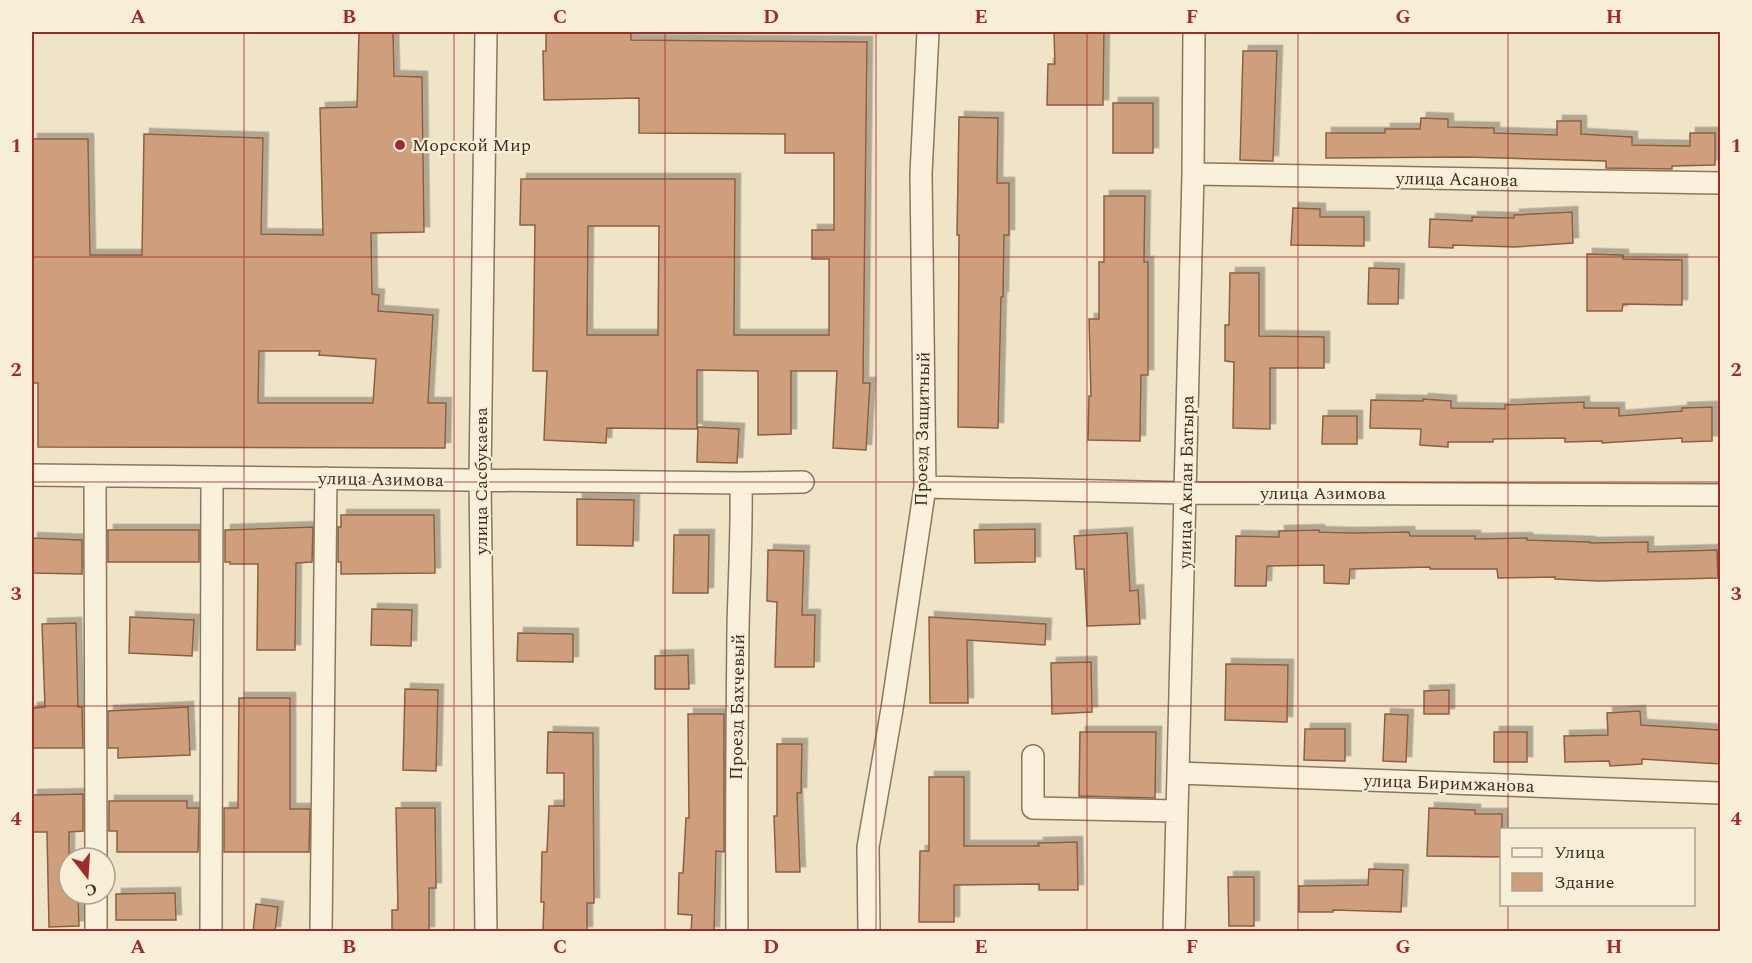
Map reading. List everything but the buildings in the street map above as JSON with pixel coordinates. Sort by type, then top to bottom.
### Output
[{"type":"street","name":"улица Сасбукаева","points":[[486,32],[480,480],[486,932]]},
{"type":"street","name":"Проезд Защитный","points":[[869,932],[868,847],[892,709],[925,487],[921,174],[928,32]]},
{"type":"street","name":"улица Акпан Батыра","points":[[1174,932],[1194,174],[1194,32]]},
{"type":"street","name":"улица Асанова","points":[[1194,174],[1720,183]]},
{"type":"street","name":"улица Азимова","points":[[32,475],[803,482]]},
{"type":"street","points":[[94,476],[96,846]]},
{"type":"street","points":[[211,932],[212,477]]},
{"type":"street","points":[[321,932],[326,478]]},
{"type":"street","name":"Проезд Бахчевый","points":[[737,932],[736,792],[742,536],[741,483]]},
{"type":"street","name":"улица Азимова","points":[[925,487],[1185,493],[1720,495]]},
{"type":"street","points":[[1033,756],[1033,808],[1177,811]]},
{"type":"street","name":"улица Биримжанова","points":[[1178,773],[1720,793]]},
{"type":"street","points":[[96,906],[96,932]]},
{"type":"place","name":"Морской Мир","points":[[400,145]]}]
